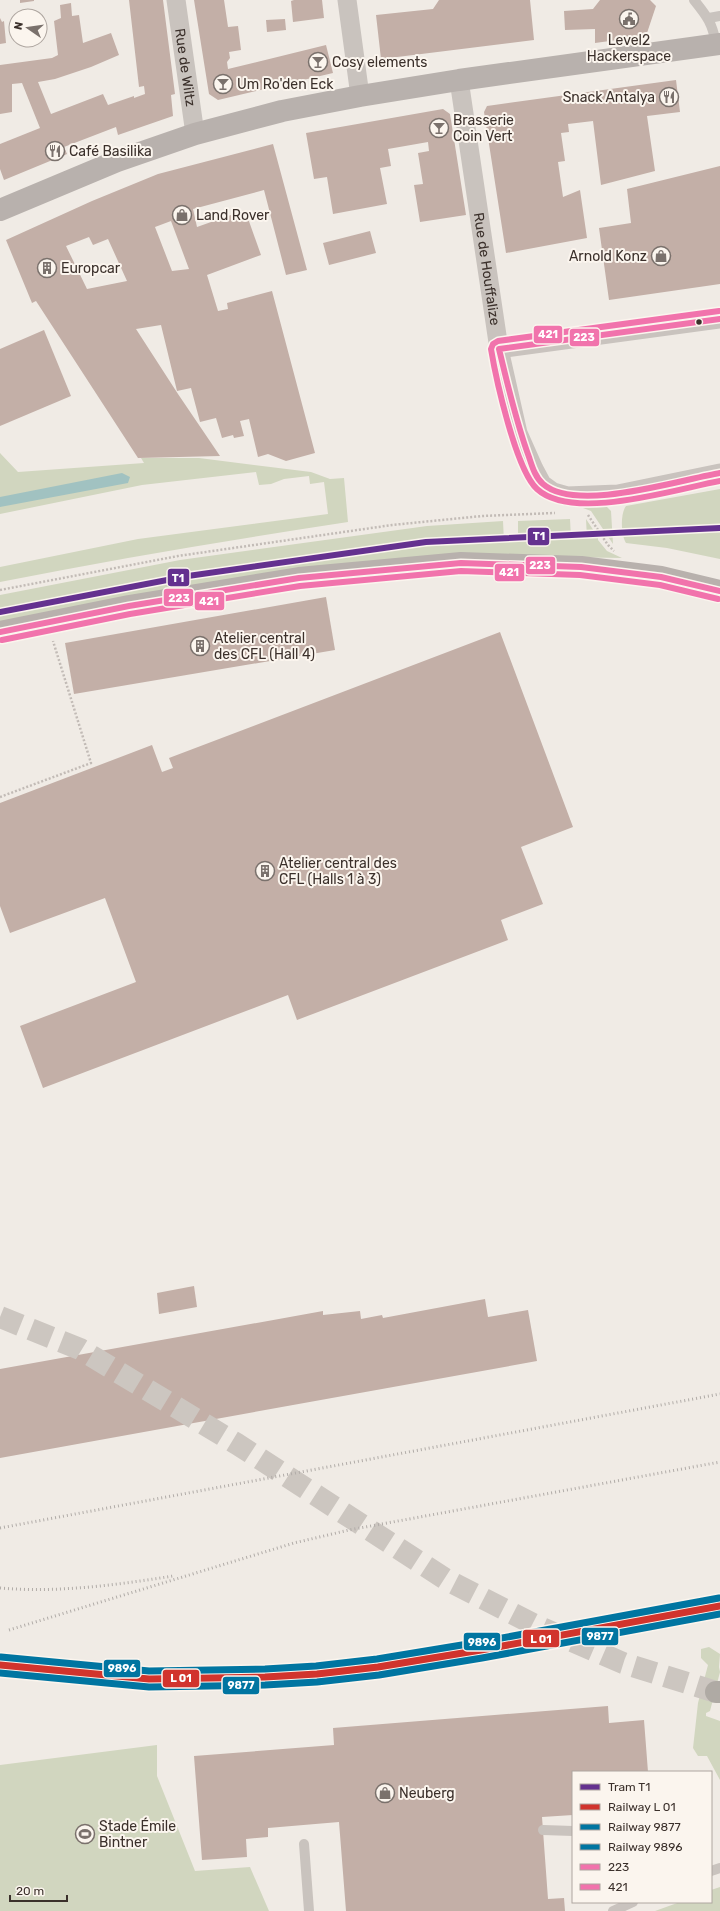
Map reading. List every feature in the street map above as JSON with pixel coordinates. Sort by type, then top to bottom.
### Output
[{"type":"main road","points":[[0,210],[117,160],[195,134],[282,111],[360,96],[459,80],[718,45]]},
{"type":"main road","points":[[0,632],[129,606],[298,578],[461,563],[581,567],[661,577],[720,591]]},
{"type":"street","name":"Rue de Wiltz","points":[[176,0],[195,134]]},
{"type":"street","points":[[347,0],[360,96]]},
{"type":"street","name":"Rue de Houffalize","points":[[459,80],[499,349],[518,432],[542,484],[552,492],[567,496],[618,494],[720,473]]},
{"type":"street","points":[[499,349],[720,319]]},
{"type":"lane","points":[[694,0],[709,18],[718,45]]},
{"type":"lane","points":[[709,18],[720,16]]},
{"type":"lane","points":[[543,1830],[572,1832]]},
{"type":"lane","points":[[304,1844],[309,1911]]},
{"type":"lane","points":[[613,1911],[631,1903]]},
{"type":"path","points":[[0,590],[178,556],[392,525],[475,517],[560,513]]},
{"type":"path","points":[[584,513],[589,515],[604,540]]},
{"type":"path","points":[[0,797],[91,763],[52,638]]},
{"type":"green space","points":[[0,453],[18,472],[144,463],[141,458],[199,458],[311,472],[330,479],[344,478],[348,522],[87,565],[0,582],[0,567],[138,539],[328,514],[324,482],[310,484],[309,476],[284,479],[271,484],[259,485],[256,472],[142,485],[0,514]]},
{"type":"green space","points":[[720,489],[720,559],[667,548],[626,543],[623,535],[622,524],[626,506]]},
{"type":"green space","points":[[607,507],[611,511],[613,544],[591,511],[583,508]]},
{"type":"green space","points":[[570,519],[571,538],[587,538],[586,519],[598,537],[598,540],[607,551],[622,558],[562,557],[0,623],[0,595],[180,560],[427,526],[503,521],[504,542],[518,542],[518,521]]},
{"type":"green space","points":[[709,1647],[720,1654],[720,1672],[710,1711],[706,1713],[706,1716],[720,1721],[720,1780],[707,1756],[698,1756],[693,1748],[698,1703],[708,1665],[701,1658],[701,1649]]},
{"type":"green space","points":[[157,1745],[157,1776],[195,1871],[250,1867],[269,1911],[0,1911],[0,1765]]},
{"type":"green space","points":[[720,1887],[720,1911],[655,1911],[677,1903],[712,1903],[712,1890]]},
{"type":"water","points":[[122,473],[130,477],[128,483],[0,507],[0,497]]},
{"type":"building","points":[[20,0],[34,0],[34,1],[20,3]]},
{"type":"building","points":[[129,0],[163,0],[175,94],[171,95],[173,116],[118,135],[116,127],[64,147],[67,154],[4,180],[0,169],[0,144],[40,128],[22,83],[12,84],[12,112],[0,114],[0,65],[52,58],[58,55],[54,21],[61,18],[60,5],[71,3],[72,16],[79,15],[83,43],[111,33],[119,55],[91,67],[55,79],[38,82],[51,114],[103,94],[108,105],[134,96],[134,98],[145,94],[144,86],[139,87]]},
{"type":"building","points":[[194,0],[224,0],[228,27],[238,26],[241,50],[229,52],[230,58],[227,62],[228,69],[326,45],[333,73],[218,100],[209,94]]},
{"type":"building","points":[[322,0],[324,18],[293,22],[291,1]]},
{"type":"building","points":[[439,0],[530,0],[534,40],[381,59],[376,15],[433,9]]},
{"type":"building","points":[[600,0],[650,0],[656,6],[646,36],[595,43],[595,29],[565,30],[564,11],[593,9]]},
{"type":"building","points":[[0,18],[2,22],[4,21],[6,43],[0,44]]},
{"type":"building","points":[[285,19],[286,30],[267,32],[266,20]]},
{"type":"building","points":[[676,80],[680,112],[647,116],[655,171],[601,185],[593,121],[568,124],[569,132],[561,133],[565,161],[558,162],[563,197],[580,190],[587,238],[506,253],[484,112],[487,106]]},
{"type":"building","points":[[443,109],[450,114],[466,215],[420,222],[414,185],[423,184],[418,153],[429,151],[428,142],[388,149],[391,166],[380,168],[387,204],[333,214],[327,177],[314,179],[306,133]]},
{"type":"building","points":[[273,144],[307,270],[286,275],[264,190],[193,209],[197,227],[245,210],[261,255],[207,275],[218,311],[228,309],[227,303],[272,291],[315,453],[286,461],[268,454],[258,457],[249,419],[240,421],[244,436],[234,438],[233,435],[222,438],[216,418],[200,422],[191,388],[177,391],[161,325],[136,329],[178,394],[220,456],[138,458],[36,301],[32,303],[6,240],[92,201],[158,174]],"holes":[[[171,221],[189,269],[172,271],[155,227]],[[89,237],[93,245],[108,239],[127,281],[87,289],[66,246]]]},
{"type":"building","name":"Arnold Konz","points":[[720,166],[720,284],[609,300],[599,228],[631,223],[627,189]]},
{"type":"building","points":[[370,231],[376,253],[329,265],[323,243]]},
{"type":"building","points":[[44,330],[71,396],[0,426],[0,349]]},
{"type":"building","name":"Atelier central des CFL (Hall 4)","points":[[326,597],[335,650],[74,694],[65,643]]},
{"type":"building","name":"Atelier central des CFL (Halls 1 à 3)","points":[[500,632],[573,827],[521,847],[543,904],[501,920],[508,940],[297,1020],[288,995],[43,1088],[20,1026],[136,982],[105,898],[10,933],[0,906],[0,803],[152,745],[162,772],[173,768],[169,758]]},
{"type":"building","points":[[194,1286],[197,1307],[159,1314],[157,1293]]},
{"type":"building","points":[[485,1299],[488,1317],[528,1310],[537,1361],[0,1458],[0,1369],[323,1311],[323,1315],[360,1311],[361,1319],[382,1315],[383,1318]]},
{"type":"building","name":"Neuberg","points":[[608,1706],[609,1723],[644,1720],[648,1771],[572,1771],[572,1815],[542,1817],[548,1899],[564,1898],[565,1911],[346,1911],[339,1822],[268,1828],[268,1837],[246,1839],[247,1857],[202,1860],[194,1756],[334,1745],[333,1728]]},
{"type":"tunnel","points":[[0,1317],[80,1349],[237,1444],[447,1580],[535,1625],[623,1663],[716,1692]]},
{"type":"railway","points":[[0,1528],[720,1394]]},
{"type":"railway","points":[[9,1630],[294,1543],[349,1530],[720,1462]]},
{"type":"railway","points":[[0,1588],[43,1590],[65,1589],[109,1585],[173,1576]]},
{"type":"tram line","name":"T1","points":[[0,612],[188,576],[426,542],[720,528]]},
{"type":"transit line","name":"421","points":[[719,311],[498,341],[493,344],[491,349],[497,381],[508,423],[529,479],[537,489],[553,498],[575,503],[599,503],[652,496],[720,481]]},
{"type":"transit line","name":"223","points":[[720,319],[499,349],[512,404],[524,444],[534,471],[543,484],[558,492],[579,496],[603,495],[655,487],[720,473]]},
{"type":"transit line","name":"223","points":[[0,632],[129,606],[299,578],[461,563],[581,567],[661,577],[720,591]]},
{"type":"transit line","name":"421","points":[[2,640],[130,614],[300,586],[461,571],[580,575],[660,585],[718,599]]},
{"type":"transit line","points":[[0,1665],[149,1679],[265,1677],[317,1674],[378,1667],[481,1650],[720,1606]]},
{"type":"rail line","name":"9896","points":[[1,1657],[149,1671],[265,1669],[316,1666],[377,1659],[480,1642],[719,1598]]},
{"type":"rail line","name":"9877","points":[[0,1673],[149,1687],[265,1685],[317,1682],[379,1675],[482,1658],[720,1614]]},
{"type":"place","name":"Level2 Hackerspace","points":[[629,19]]},
{"type":"place","name":"Cosy elements","points":[[318,62]]},
{"type":"place","name":"Um Ro'den Eck","points":[[223,84]]},
{"type":"place","name":"Snack Antalya","points":[[669,97]]},
{"type":"place","name":"Brasserie Coin Vert","points":[[439,128]]},
{"type":"place","name":"Café Basilika","points":[[55,151]]},
{"type":"place","name":"Land Rover","points":[[182,215]]},
{"type":"place","name":"Arnold Konz","points":[[661,256]]},
{"type":"place","name":"Europcar","points":[[47,268]]},
{"type":"place","name":"Atelier central des CFL (Hall 4)","points":[[200,646]]},
{"type":"place","name":"Atelier central des CFL (Halls 1 à 3)","points":[[265,871]]},
{"type":"place","name":"Neuberg","points":[[385,1793]]},
{"type":"place","name":"Stade Émile Bintner","points":[[85,1834]]}]
